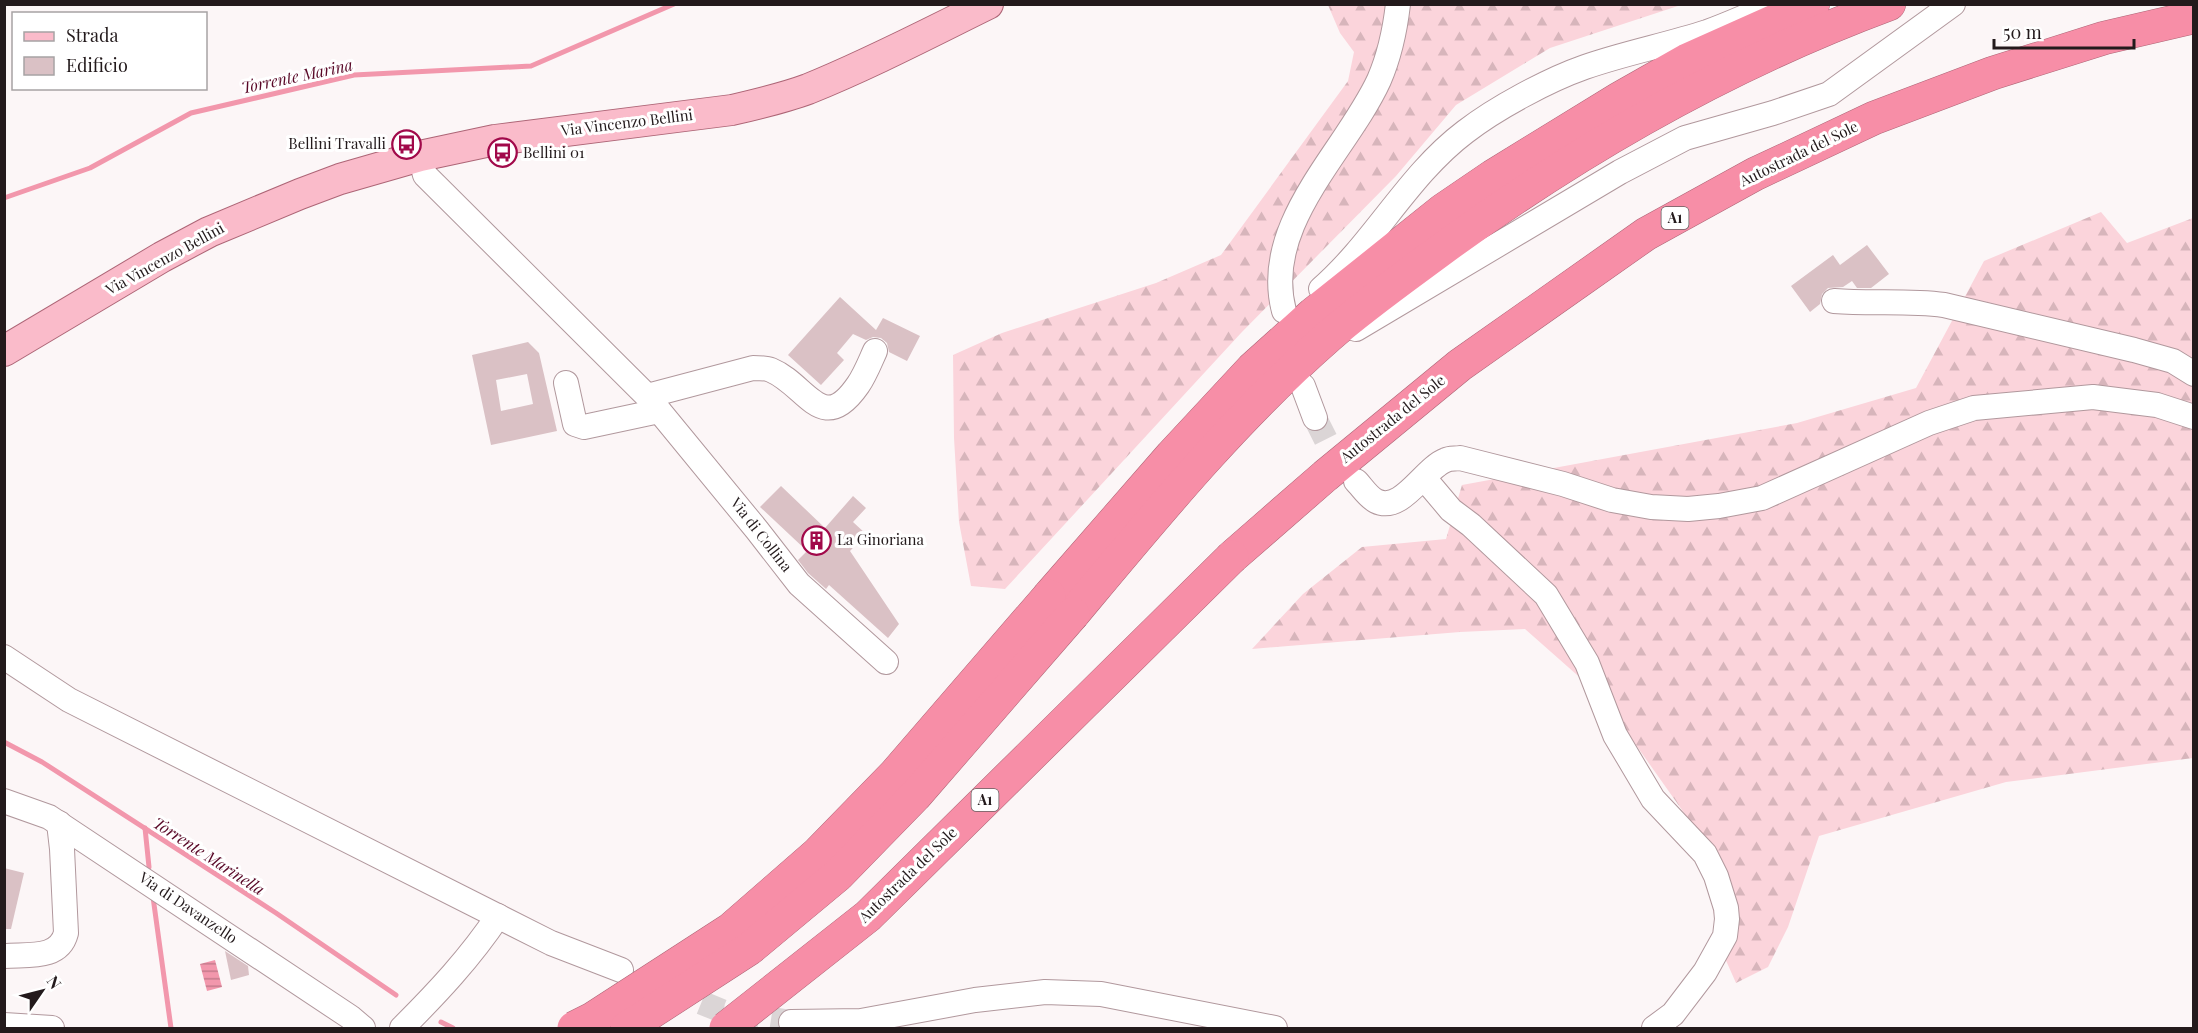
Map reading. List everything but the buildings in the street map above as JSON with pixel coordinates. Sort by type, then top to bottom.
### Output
[{"type":"highway","points":[[627,1029],[749,949],[838,875],[915,796],[1172,455],[1252,369],[1313,314],[1451,204],[1502,170],[1687,60],[1814,4]]},
{"type":"highway","points":[[574,1029],[731,929],[817,854],[1265,397],[1304,373],[1374,298],[1511,199],[1612,135],[1690,92],[1840,23],[1889,4]]},
{"type":"highway","name":"Autostrada del Sole","points":[[726,1029],[868,916],[1232,557],[1342,461],[1460,365],[1646,234],[1755,174],[1874,118],[1993,73],[2104,38],[2193,17]]},
{"type":"main road","name":"Via Vincenzo Bellini","points":[[4,351],[162,257],[209,232],[340,179],[420,156],[495,140],[732,110],[770,101],[840,75],[988,4]]},
{"type":"street","points":[[1284,311],[1280,283],[1286,240],[1311,190],[1380,79],[1391,45],[1398,4]]},
{"type":"street","points":[[1172,455],[1211,392],[1338,274],[1368,241],[1415,181],[1465,131],[1549,82],[1585,67],[1709,31],[1774,4]]},
{"type":"street","points":[[1315,418],[1304,373],[1620,172],[1685,138],[1829,94],[1953,4]]},
{"type":"street","name":"Via di Collina","points":[[420,156],[425,175],[653,403],[799,584],[886,662]]},
{"type":"street","points":[[1834,301],[1921,302],[1944,306],[2134,350],[2173,361],[2193,374]]},
{"type":"street","points":[[566,383],[575,424],[584,427],[753,368],[769,369],[785,377],[820,407],[832,409],[843,403],[858,384],[875,351]]},
{"type":"street","points":[[1356,481],[1375,501],[1386,504],[1396,501],[1447,459],[1460,459],[1563,484],[1612,500],[1651,507],[1688,509],[1719,507],[1762,498],[1929,423],[1974,408],[2093,397],[2157,405],[2193,417]]},
{"type":"street","points":[[1424,478],[1451,510],[1471,525],[1546,595],[1587,663],[1615,735],[1653,799],[1705,854],[1716,876],[1723,893],[1727,919],[1725,936],[1705,972],[1673,1014],[1654,1029]]},
{"type":"street","points":[[4,657],[69,700],[551,943],[621,970]]},
{"type":"street","name":"Via di Davanzello","points":[[4,801],[50,817],[340,1011],[363,1029]]},
{"type":"street","points":[[4,956],[48,953],[63,943],[66,933],[59,823]]},
{"type":"street","points":[[402,1029],[451,979],[498,916]]},
{"type":"street","points":[[791,1022],[861,1021],[975,1000],[1045,992],[1101,994],[1275,1029]]},
{"type":"street","points":[[4,1025],[52,1029]]},
{"type":"green space","points":[[1328,5],[1681,5],[1550,48],[1456,105],[1396,176],[1241,333],[1005,589],[971,586],[959,522],[954,438],[953,355],[1002,333],[1156,283],[1221,255],[1348,81],[1354,52],[1340,33]]},
{"type":"green space","points":[[2101,212],[2127,243],[2193,218],[2193,758],[2006,782],[1819,836],[1788,927],[1768,967],[1736,983],[1720,947],[1699,834],[1602,697],[1525,629],[1252,649],[1303,594],[1362,547],[1446,539],[1462,485],[1797,423],[1916,388],[1984,261]]},
{"type":"shaded area","points":[[215,960],[222,987],[207,991],[200,964]]},
{"type":"waterway","name":"Torrente Marina","points":[[4,198],[90,168],[191,113],[354,75],[531,66],[674,4]]},
{"type":"waterway","name":"Torrente Marinella","points":[[4,742],[42,762],[276,913],[396,995]]},
{"type":"waterway","points":[[145,828],[149,867]]},
{"type":"waterway","points":[[153,897],[171,1028]]},
{"type":"waterway","name":"Torrente Marinella","points":[[441,1022],[453,1028]]},
{"type":"tunnel","points":[[1315,418],[1327,442],[1350,474]]},
{"type":"tunnel","points":[[668,989],[722,1011],[791,1022]]},
{"type":"place","name":"Bellini Travalli","points":[[407,144]]},
{"type":"place","name":"Bellini 01","points":[[502,153]]},
{"type":"place","name":"La Ginoriana","points":[[816,540]]}]
